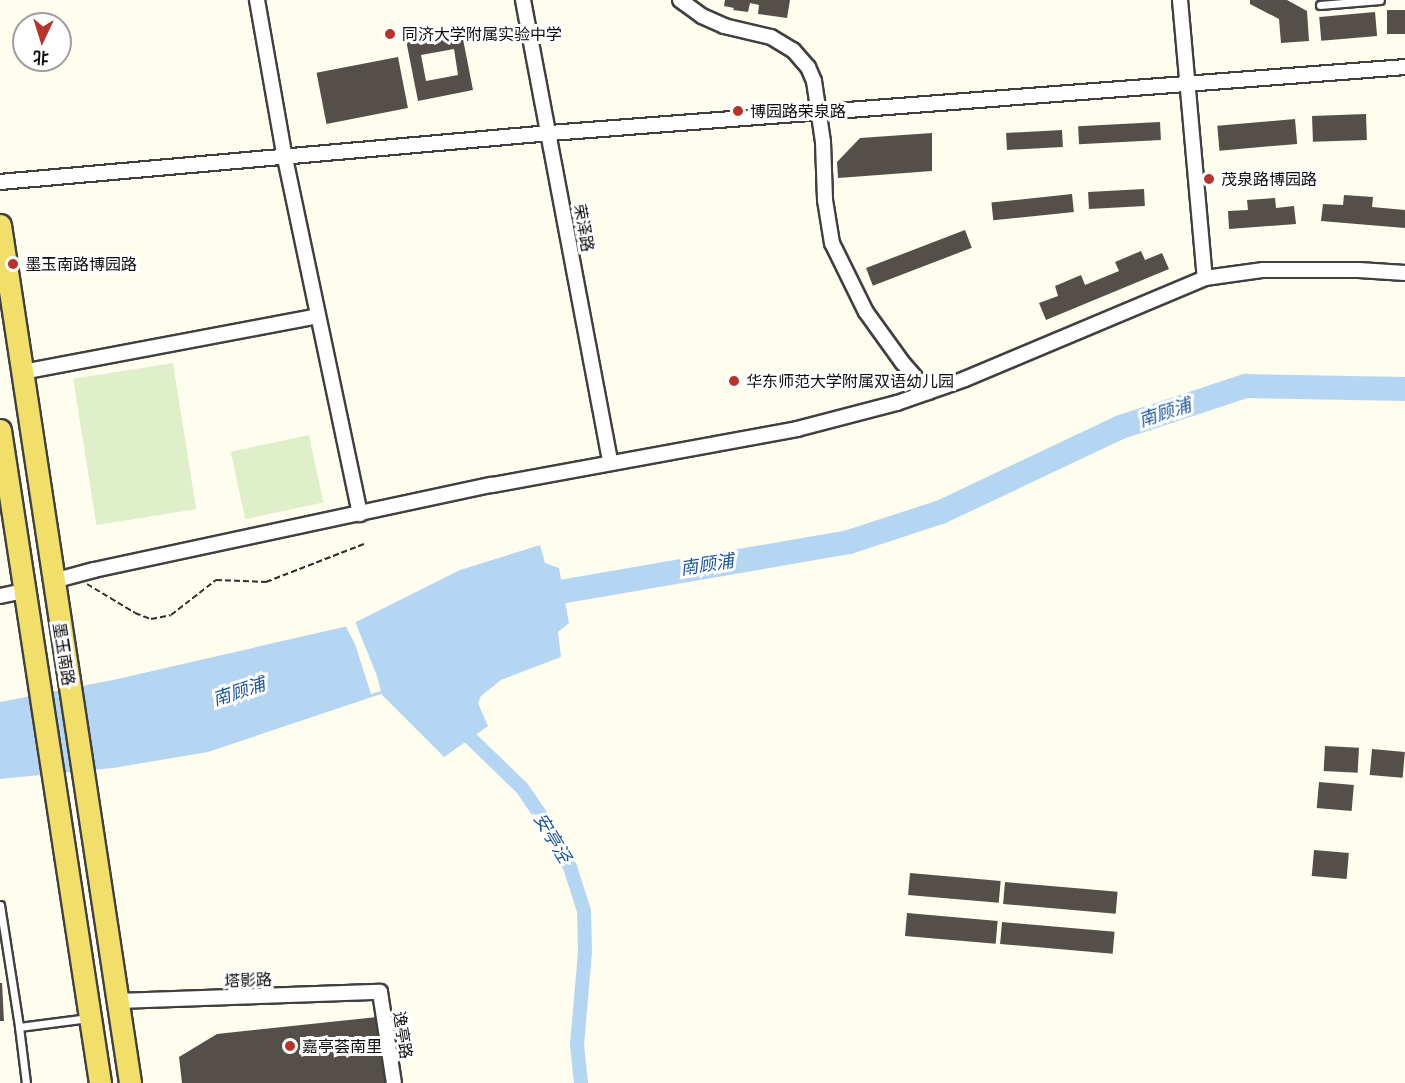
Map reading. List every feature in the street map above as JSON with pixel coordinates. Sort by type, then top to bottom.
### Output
[{"type":"main road","name":"墨玉南路","points":[[0,225],[130,1083]]},
{"type":"main road","name":"墨玉南路","points":[[0,430],[100,1083]]},
{"type":"street","points":[[257,0],[285,158],[360,514]]},
{"type":"street","name":"荣泽路","points":[[523,0],[550,133],[610,462]]},
{"type":"street","points":[[680,0],[702,16],[724,26],[771,37],[792,50],[808,67],[814,81],[823,142],[825,200],[832,243],[866,312],[902,362],[928,392]]},
{"type":"street","points":[[1180,0],[1205,278]]},
{"type":"street","points":[[0,182],[550,133],[1405,67]]},
{"type":"street","points":[[53,581],[610,462],[797,429],[928,392],[1205,278],[1263,270],[1359,270],[1405,273]]},
{"type":"street","points":[[22,372],[318,316]]},
{"type":"street","points":[[0,596],[24,591]]},
{"type":"street","name":"塔影路","points":[[118,1001],[380,992]]},
{"type":"street","name":"逸亭路","points":[[380,992],[394,1083]]},
{"type":"lane","points":[[1320,5],[1380,0]]},
{"type":"lane","points":[[0,905],[26,1083]]},
{"type":"lane","points":[[19,1027],[91,1018]]},
{"type":"path","points":[[85,573],[88,585],[151,619],[171,615],[216,580],[266,582],[364,544]]},
{"type":"green space","points":[[173,363],[196,509],[96,525],[73,379]]},
{"type":"green space","points":[[309,435],[323,502],[245,519],[231,452]]},
{"type":"water","points":[[540,545],[545,563],[559,568],[569,623],[558,632],[561,657],[501,680],[481,696],[478,703],[488,726],[444,757],[381,694],[208,752],[113,768],[0,779],[0,702],[113,680],[348,626],[460,570]]},
{"type":"pier","points":[[354,619],[381,691],[371,694],[355,644],[344,623]]},
{"type":"building","points":[[725,0],[790,0],[787,18],[758,14],[759,5],[750,3],[748,12],[733,10],[734,8],[724,6]]},
{"type":"building","points":[[1250,0],[1287,0],[1307,11],[1309,41],[1281,43],[1279,19],[1250,4]]},
{"type":"building","points":[[1387,10],[1405,10],[1405,34],[1387,34]]},
{"type":"building","points":[[1375,12],[1377,36],[1321,41],[1319,17]]},
{"type":"building","points":[[461,29],[473,90],[418,101],[406,40]],"holes":[[[454,49],[458,75],[426,81],[421,55]]]},
{"type":"building","points":[[398,57],[408,108],[326,124],[317,73]]},
{"type":"building","points":[[1366,114],[1367,140],[1313,142],[1312,116]]},
{"type":"building","points":[[1295,119],[1297,144],[1219,151],[1217,126]]},
{"type":"building","points":[[1160,122],[1161,140],[1079,144],[1078,126]]},
{"type":"building","points":[[1062,130],[1063,147],[1007,150],[1006,133]]},
{"type":"building","points":[[932,133],[932,171],[838,178],[837,162],[860,138]]},
{"type":"building","points":[[1144,189],[1145,206],[1089,209],[1088,192]]},
{"type":"building","points":[[1072,194],[1074,212],[993,220],[991,202]]},
{"type":"building","points":[[1344,195],[1373,197],[1372,207],[1405,210],[1405,228],[1321,221],[1323,204],[1343,205]]},
{"type":"building","points":[[1275,198],[1276,208],[1294,206],[1296,224],[1229,229],[1228,211],[1248,210],[1247,200]]},
{"type":"building","points":[[965,230],[972,248],[873,286],[866,268]]},
{"type":"building","points":[[1141,251],[1145,260],[1162,253],[1169,269],[1046,320],[1039,303],[1058,296],[1055,286],[1081,275],[1085,285],[1119,271],[1115,262]]},
{"type":"building","points":[[1325,746],[1359,748],[1358,773],[1324,771]]},
{"type":"building","points":[[1372,749],[1405,752],[1403,778],[1370,775]]},
{"type":"building","points":[[1319,782],[1354,785],[1352,811],[1317,808]]},
{"type":"building","points":[[1314,850],[1349,853],[1347,879],[1312,876]]},
{"type":"building","points":[[910,873],[1001,881],[999,903],[908,895]]},
{"type":"building","points":[[1005,882],[1118,892],[1116,914],[1003,904]]},
{"type":"building","points":[[907,913],[998,921],[996,944],[905,936]]},
{"type":"building","points":[[1002,922],[1115,932],[1113,954],[1000,944]]},
{"type":"building","points":[[0,983],[2,983],[4,1021],[0,1021]]},
{"type":"building","name":"嘉亭荟南里","points":[[377,1017],[387,1083],[182,1083],[179,1057],[217,1034]]},
{"type":"waterway","name":"南顾浦","points":[[531,597],[849,542],[941,512],[1121,427],[1246,386],[1405,389]]},
{"type":"waterway","name":"安亭泾","points":[[458,726],[522,788],[548,826],[570,867],[584,911],[585,952],[577,1045],[581,1083]]},
{"type":"place","name":"同济大学附属实验中学","points":[[390,34]]},
{"type":"place","name":"博园路荣泉路","points":[[738,111]]},
{"type":"place","name":"茂泉路博园路","points":[[1209,179]]},
{"type":"place","name":"墨玉南路博园路","points":[[13,264]]},
{"type":"place","name":"华东师范大学附属双语幼儿园","points":[[734,381]]},
{"type":"place","name":"嘉亭荟南里","points":[[290,1046]]}]
